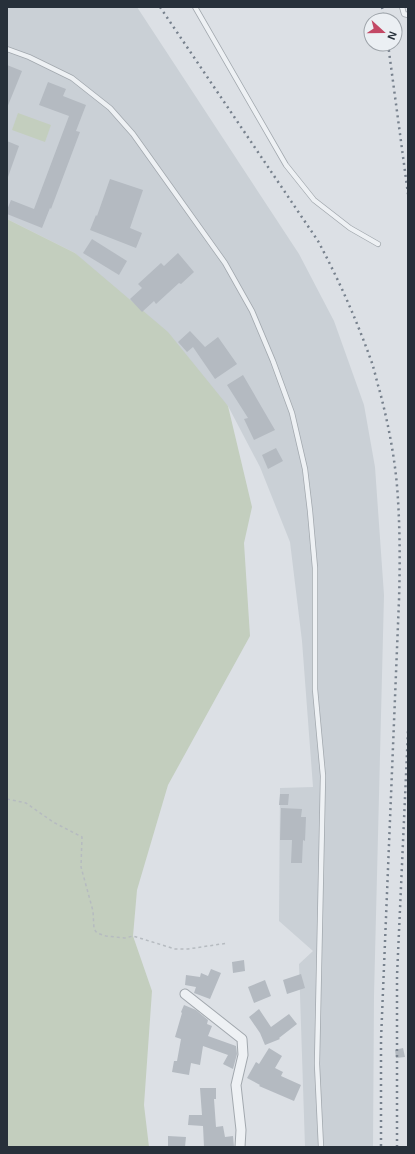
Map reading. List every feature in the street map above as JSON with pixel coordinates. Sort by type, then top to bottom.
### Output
[{"type":"street","points":[[185,994],[242,1039],[244,1055],[236,1085],[241,1130],[240,1147]]},
{"type":"lane","points":[[196,7],[286,165],[314,200],[350,228],[378,244]]},
{"type":"lane","points":[[402,7],[404,14],[408,15]]},
{"type":"lane","points":[[7,49],[29,57],[72,78],[110,108],[133,134],[225,263],[252,311],[273,361],[292,413],[305,469],[315,568],[315,689],[323,776],[317,1064],[321,1147]]},
{"type":"path","points":[[7,799],[26,803],[53,822],[82,837],[81,867],[94,911],[94,929],[97,933],[106,936],[125,938],[132,936],[175,949],[188,949],[228,943]]},
{"type":"shaded area","points":[[7,7],[137,7],[299,254],[334,321],[364,405],[375,467],[384,595],[374,996],[373,1147],[305,1147],[299,964],[313,951],[279,921],[280,788],[313,787],[302,641],[290,542],[260,467],[228,406],[75,253],[7,219]]},
{"type":"green space","points":[[18,113],[51,125],[45,142],[12,130]]},
{"type":"green space","points":[[7,219],[75,253],[168,332],[228,406],[252,507],[244,543],[250,636],[168,785],[137,890],[133,936],[152,991],[144,1105],[149,1147],[7,1147]]},
{"type":"building","points":[[7,65],[22,71],[7,108]]},
{"type":"building","points":[[48,82],[66,89],[63,96],[86,105],[76,131],[80,132],[51,209],[50,208],[42,228],[7,214],[7,210],[11,200],[34,209],[69,116],[39,105]]},
{"type":"building","points":[[7,141],[19,146],[8,177],[7,176]]},
{"type":"building","points":[[110,179],[143,190],[130,228],[142,233],[136,248],[90,230],[96,215],[97,216]]},
{"type":"building","points":[[92,239],[127,261],[119,275],[83,253]]},
{"type":"building","points":[[178,253],[194,272],[181,284],[179,283],[156,304],[154,301],[142,312],[130,299],[142,288],[138,284],[161,263],[164,266]]},
{"type":"building","points":[[190,331],[205,347],[218,337],[237,364],[215,379],[193,347],[187,352],[178,342]]},
{"type":"building","points":[[243,375],[275,430],[254,440],[244,419],[248,418],[227,385]]},
{"type":"building","points":[[276,448],[283,461],[268,469],[262,455]]},
{"type":"building","points":[[280,794],[289,794],[288,805],[279,805]]},
{"type":"building","points":[[281,808],[302,809],[301,817],[306,817],[302,863],[291,863],[292,840],[280,840]]},
{"type":"building","points":[[244,960],[245,971],[233,973],[232,962]]},
{"type":"building","points":[[211,969],[221,973],[210,999],[194,993],[196,987],[185,985],[186,975],[200,977],[201,973],[208,976]]},
{"type":"building","points":[[301,974],[305,988],[287,994],[283,980]]},
{"type":"building","points":[[265,980],[271,996],[254,1003],[248,987]]},
{"type":"building","points":[[184,1005],[196,1010],[208,1020],[207,1024],[212,1026],[208,1036],[236,1046],[237,1054],[233,1069],[223,1064],[228,1055],[203,1046],[200,1065],[191,1063],[189,1075],[172,1072],[174,1061],[177,1061],[181,1039],[175,1037]]},
{"type":"building","points":[[259,1009],[271,1027],[289,1014],[297,1024],[279,1038],[280,1039],[265,1045],[260,1033],[249,1017]]},
{"type":"building","points":[[269,1048],[282,1056],[275,1068],[283,1072],[281,1076],[301,1085],[294,1101],[259,1086],[260,1085],[247,1078],[256,1062],[259,1064]]},
{"type":"building","points":[[403,1048],[405,1057],[396,1058],[395,1050]]},
{"type":"building","points":[[200,1088],[216,1088],[216,1099],[214,1099],[216,1127],[223,1126],[225,1137],[233,1136],[234,1147],[204,1147],[203,1126],[188,1125],[189,1115],[202,1115]]},
{"type":"building","points":[[168,1136],[186,1137],[185,1147],[168,1147]]},
{"type":"railway","points":[[160,7],[318,241],[354,316],[372,363],[389,432],[397,486],[400,575],[381,1040],[381,1147]]},
{"type":"railway","points":[[382,7],[383,12]]},
{"type":"railway","points":[[389,52],[408,194]]},
{"type":"railway","points":[[397,1147],[397,976],[408,731]]}]
